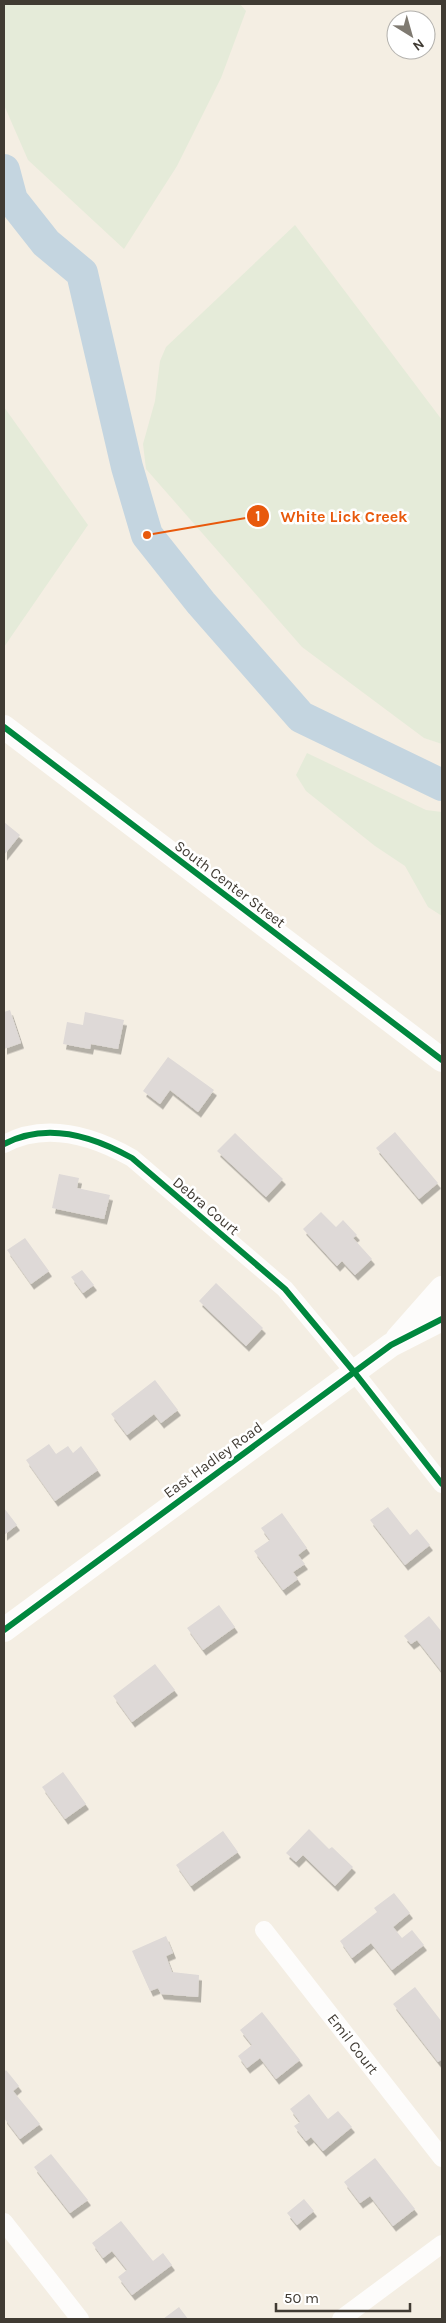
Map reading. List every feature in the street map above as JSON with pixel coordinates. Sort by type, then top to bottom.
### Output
[{"type":"street","name":"South Center Street","points":[[4,727],[442,1060]]},
{"type":"street","name":"Debra Court","points":[[4,1144],[31,1135],[63,1132],[89,1138],[111,1146],[132,1158],[286,1289],[355,1372],[442,1484]]},
{"type":"street","name":"East Hadley Road","points":[[391,1345],[428,1301],[442,1288]]},
{"type":"street","name":"East Hadley Road","points":[[4,1630],[391,1345],[442,1319]]},
{"type":"street","name":"Emil Court","points":[[264,1930],[442,2158]]},
{"type":"street","points":[[4,2222],[80,2319]]},
{"type":"street","points":[[341,2319],[442,2244]]},
{"type":"green space","points":[[4,4],[240,4],[246,11],[221,78],[177,166],[124,249],[28,160],[4,105]]},
{"type":"green space","points":[[295,225],[442,420],[442,744],[424,738],[302,647],[146,469],[143,444],[155,401],[160,361],[166,347]]},
{"type":"green space","points":[[4,407],[88,525],[4,647]]},
{"type":"green space","points":[[307,753],[426,810],[442,812],[442,916],[428,907],[405,866],[375,846],[306,791],[296,775]]},
{"type":"building","points":[[4,822],[20,835],[4,855]]},
{"type":"building","points":[[10,1010],[21,1043],[4,1049],[4,1012]]},
{"type":"building","points":[[85,1012],[124,1020],[118,1049],[91,1044],[90,1049],[63,1044],[67,1022],[83,1025]]},
{"type":"building","points":[[168,1057],[214,1090],[198,1112],[170,1090],[160,1104],[143,1091]]},
{"type":"building","points":[[395,1132],[438,1183],[419,1199],[376,1148]]},
{"type":"building","points":[[235,1133],[283,1179],[266,1197],[217,1151]]},
{"type":"building","points":[[59,1174],[79,1178],[77,1188],[110,1195],[104,1219],[52,1208]]},
{"type":"building","points":[[321,1212],[336,1227],[343,1220],[357,1235],[353,1238],[372,1259],[355,1275],[342,1261],[337,1266],[303,1229]]},
{"type":"building","points":[[25,1238],[49,1271],[31,1284],[7,1250]]},
{"type":"building","points":[[82,1270],[94,1285],[83,1293],[71,1277]]},
{"type":"building","points":[[216,1283],[263,1328],[246,1346],[199,1301]]},
{"type":"building","points":[[155,1380],[178,1410],[161,1423],[154,1414],[127,1435],[111,1414]]},
{"type":"building","points":[[49,1444],[56,1454],[68,1446],[73,1453],[81,1446],[98,1470],[55,1501],[26,1460]]},
{"type":"building","points":[[388,1507],[410,1535],[417,1529],[430,1545],[405,1565],[370,1520]]},
{"type":"building","points":[[4,1508],[17,1525],[4,1535]]},
{"type":"building","points":[[282,1513],[307,1548],[298,1555],[305,1564],[293,1572],[298,1579],[283,1590],[254,1551],[270,1540],[261,1528]]},
{"type":"building","points":[[219,1605],[235,1627],[203,1650],[187,1628]]},
{"type":"building","points":[[429,1616],[442,1632],[442,1672],[417,1640],[411,1644],[404,1636]]},
{"type":"building","points":[[155,1664],[175,1690],[132,1722],[113,1696]]},
{"type":"building","points":[[63,1772],[86,1804],[65,1819],[42,1787]]},
{"type":"building","points":[[309,1829],[329,1849],[332,1847],[353,1867],[335,1886],[303,1855],[296,1862],[286,1853]]},
{"type":"building","points":[[223,1831],[238,1852],[191,1886],[176,1865]]},
{"type":"building","points":[[394,1893],[410,1913],[393,1927],[402,1938],[412,1930],[424,1945],[392,1970],[371,1943],[352,1958],[340,1941],[377,1912],[374,1908]]},
{"type":"building","points":[[166,1936],[173,1953],[166,1956],[172,1972],[199,1975],[198,1997],[161,1994],[158,1988],[150,1991],[132,1951]]},
{"type":"building","points":[[415,1987],[442,2022],[442,2059],[438,2062],[393,2004]]},
{"type":"building","points":[[262,2012],[300,2060],[276,2079],[260,2058],[247,2068],[238,2056],[252,2045],[240,2030]]},
{"type":"building","points":[[6,2070],[19,2086],[13,2091],[40,2124],[20,2139],[4,2118],[4,2072]]},
{"type":"building","points":[[309,2094],[328,2119],[338,2111],[352,2127],[323,2151],[311,2137],[306,2141],[294,2126],[300,2122],[290,2109]]},
{"type":"building","points":[[51,2154],[88,2200],[70,2213],[34,2167]]},
{"type":"building","points":[[375,2158],[415,2209],[393,2226],[370,2196],[360,2203],[344,2182]]},
{"type":"building","points":[[304,2199],[314,2211],[297,2225],[287,2213]]},
{"type":"building","points":[[121,2221],[153,2261],[163,2253],[172,2265],[132,2295],[118,2277],[127,2270],[112,2251],[103,2258],[92,2243]]},
{"type":"building","points":[[179,2307],[188,2319],[163,2319]]},
{"type":"waterway","points":[[4,170],[12,200],[46,243],[82,273],[127,467],[147,535],[201,603],[301,717],[442,785]]},
{"type":"cycle path","points":[[4,727],[442,1060]]},
{"type":"cycle path","points":[[4,1144],[20,1137],[37,1133],[70,1134],[102,1143],[132,1158],[285,1289],[355,1373],[442,1484]]},
{"type":"cycle path","points":[[4,1630],[391,1345],[442,1319]]},
{"type":"place","name":"White Lick Creek","points":[[147,535]]}]
